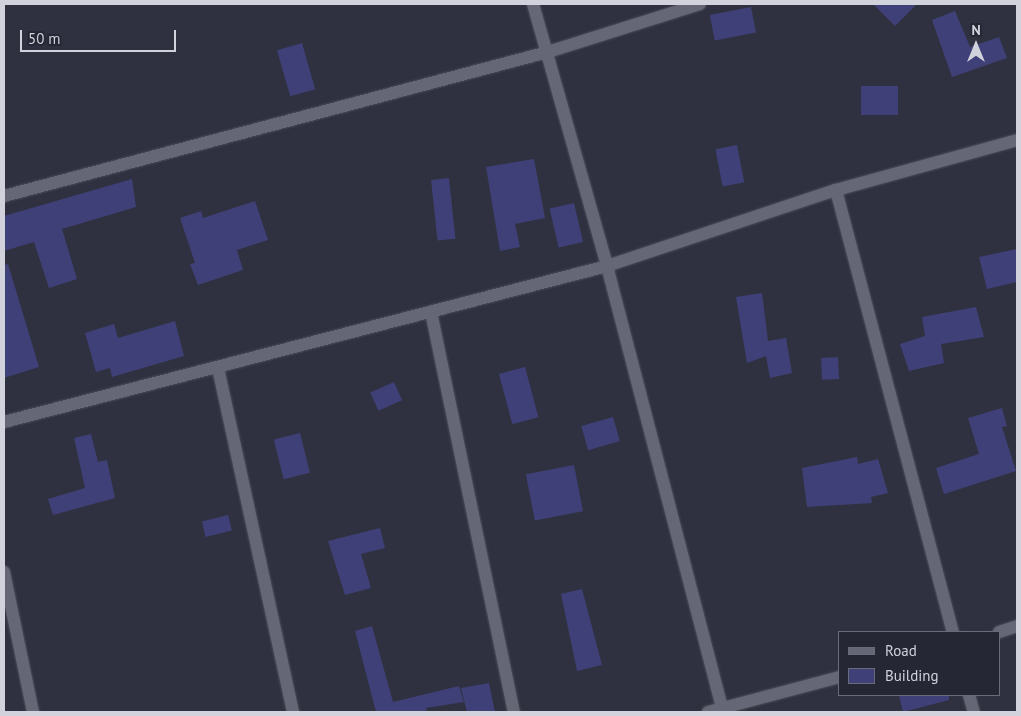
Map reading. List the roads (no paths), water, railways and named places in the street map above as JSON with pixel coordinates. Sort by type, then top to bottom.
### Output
[{"type":"street","points":[[532,4],[548,52],[607,266],[722,710]]},
{"type":"street","points":[[4,196],[548,52],[700,4]]},
{"type":"street","points":[[4,422],[607,266],[836,190],[1017,140]]},
{"type":"street","points":[[836,190],[952,631]]},
{"type":"street","points":[[431,312],[514,712]]},
{"type":"street","points":[[218,368],[292,712]]},
{"type":"street","points":[[4,572],[33,712]]},
{"type":"street","points":[[1001,631],[1017,626]]},
{"type":"street","points":[[708,712],[722,710],[838,678]]},
{"type":"street","points":[[969,696],[974,712]]}]
